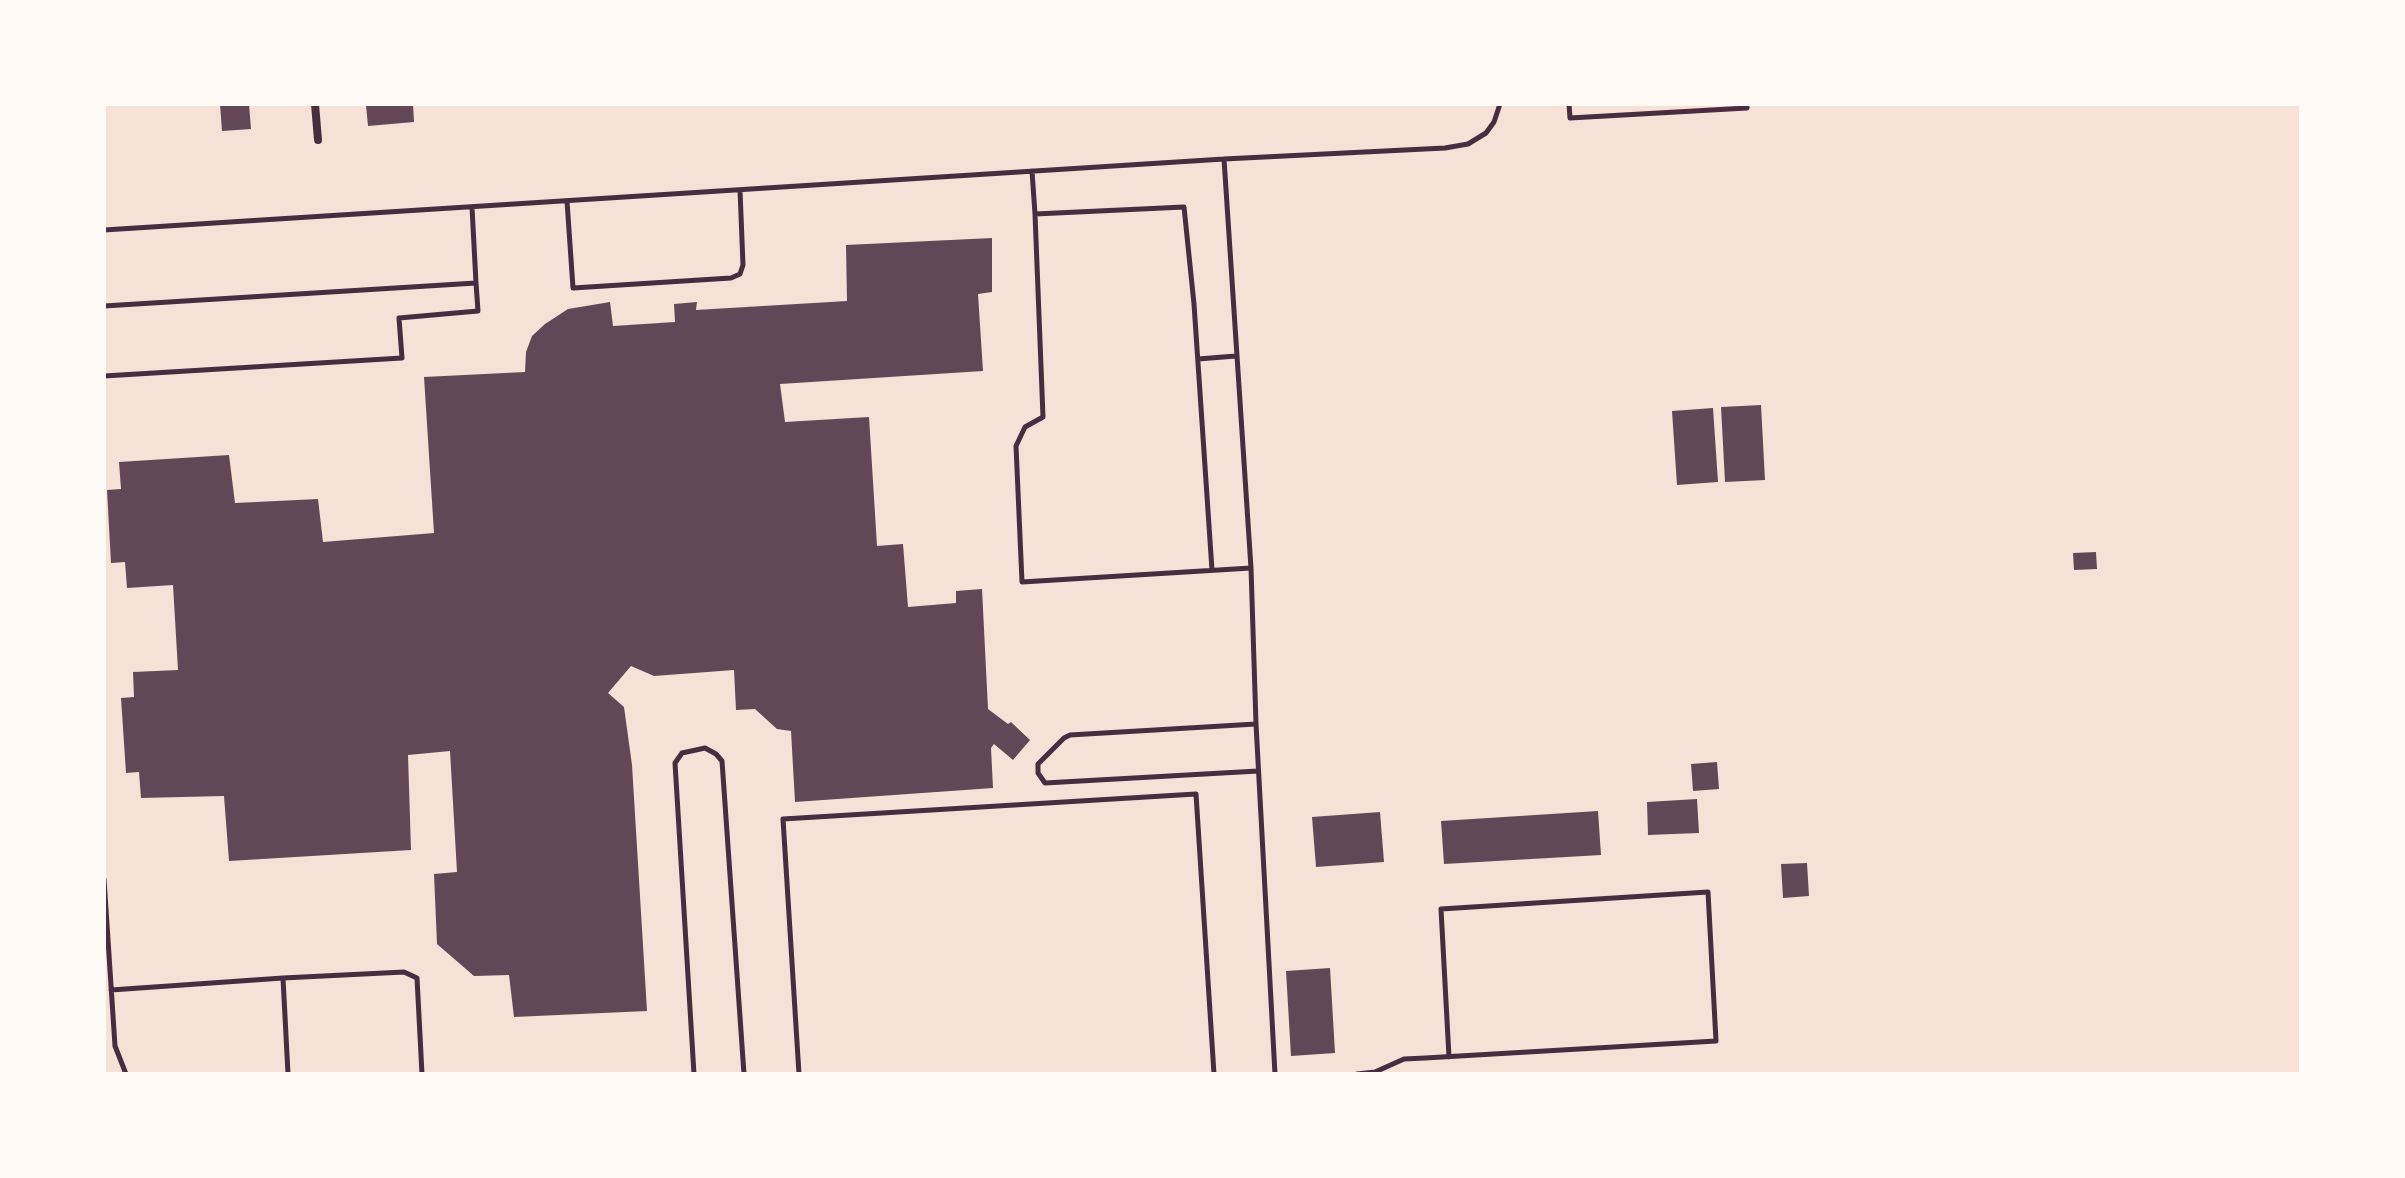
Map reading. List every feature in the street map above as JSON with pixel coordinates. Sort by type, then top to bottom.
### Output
[{"type":"street","points":[[315,104],[318,140]]},
{"type":"lane","points":[[104,230],[1224,159],[1445,148],[1468,144],[1486,133],[1494,122],[1500,104]]},
{"type":"lane","points":[[1569,104],[1570,118],[1747,108],[1747,104]]},
{"type":"lane","points":[[1224,159],[1251,568],[1258,771],[1275,1074]]},
{"type":"lane","points":[[1032,171],[1043,417],[1025,427],[1016,446],[1022,582],[1251,568]]},
{"type":"lane","points":[[567,201],[573,288],[731,278],[740,274],[743,265],[740,190]]},
{"type":"lane","points":[[104,376],[402,358],[399,318],[478,311],[472,207]]},
{"type":"lane","points":[[1035,214],[1184,207],[1212,570]]},
{"type":"lane","points":[[104,306],[476,283]]},
{"type":"lane","points":[[1198,359],[1236,356]]},
{"type":"lane","points":[[1256,724],[1070,735],[1038,764],[1038,773],[1045,783],[1258,771]]},
{"type":"lane","points":[[694,1074],[675,763],[682,753],[705,748],[722,761],[744,1074]]},
{"type":"lane","points":[[799,1074],[783,819],[1196,794],[1214,1074]]},
{"type":"lane","points":[[104,879],[115,1046],[126,1074]]},
{"type":"lane","points":[[1357,1074],[1375,1072],[1404,1059],[1449,1057],[1716,1041],[1708,892],[1441,909],[1449,1057]]},
{"type":"lane","points":[[111,990],[404,972],[417,978],[422,1074]]},
{"type":"lane","points":[[283,978],[288,1074]]},
{"type":"building","points":[[220,104],[249,104],[251,129],[222,131]]},
{"type":"building","points":[[413,104],[414,122],[368,126],[366,105]]},
{"type":"building","points":[[992,238],[992,292],[978,294],[983,371],[780,384],[785,422],[869,417],[877,546],[903,544],[908,607],[956,603],[956,591],[982,589],[988,709],[1008,724],[1011,722],[1030,740],[1013,760],[994,744],[991,748],[993,788],[795,802],[791,731],[777,729],[755,709],[736,710],[734,670],[654,676],[631,666],[608,693],[624,707],[632,765],[647,1011],[514,1017],[509,975],[474,976],[437,944],[434,874],[457,872],[450,751],[408,755],[411,850],[229,861],[224,796],[141,798],[139,772],[126,773],[121,698],[134,697],[133,672],[178,670],[173,585],[127,588],[125,562],[111,563],[107,490],[121,489],[119,462],[229,455],[235,503],[318,499],[323,542],[434,533],[424,377],[525,372],[526,352],[532,336],[568,309],[610,302],[613,326],[675,322],[674,304],[697,302],[696,310],[847,301],[846,245]]},
{"type":"building","points":[[1761,405],[1765,480],[1725,482],[1721,407]]},
{"type":"building","points":[[1713,408],[1718,482],[1677,485],[1672,411]]},
{"type":"building","points":[[2096,552],[2097,569],[2074,570],[2073,553]]},
{"type":"building","points":[[1717,762],[1719,789],[1693,791],[1691,764]]},
{"type":"building","points":[[1697,799],[1699,833],[1648,835],[1647,802]]},
{"type":"building","points":[[1598,811],[1601,855],[1444,864],[1441,821]]},
{"type":"building","points":[[1380,812],[1384,862],[1316,867],[1312,817]]},
{"type":"building","points":[[1807,863],[1809,896],[1783,898],[1781,864]]},
{"type":"building","points":[[1330,968],[1335,1053],[1291,1056],[1286,971]]}]
